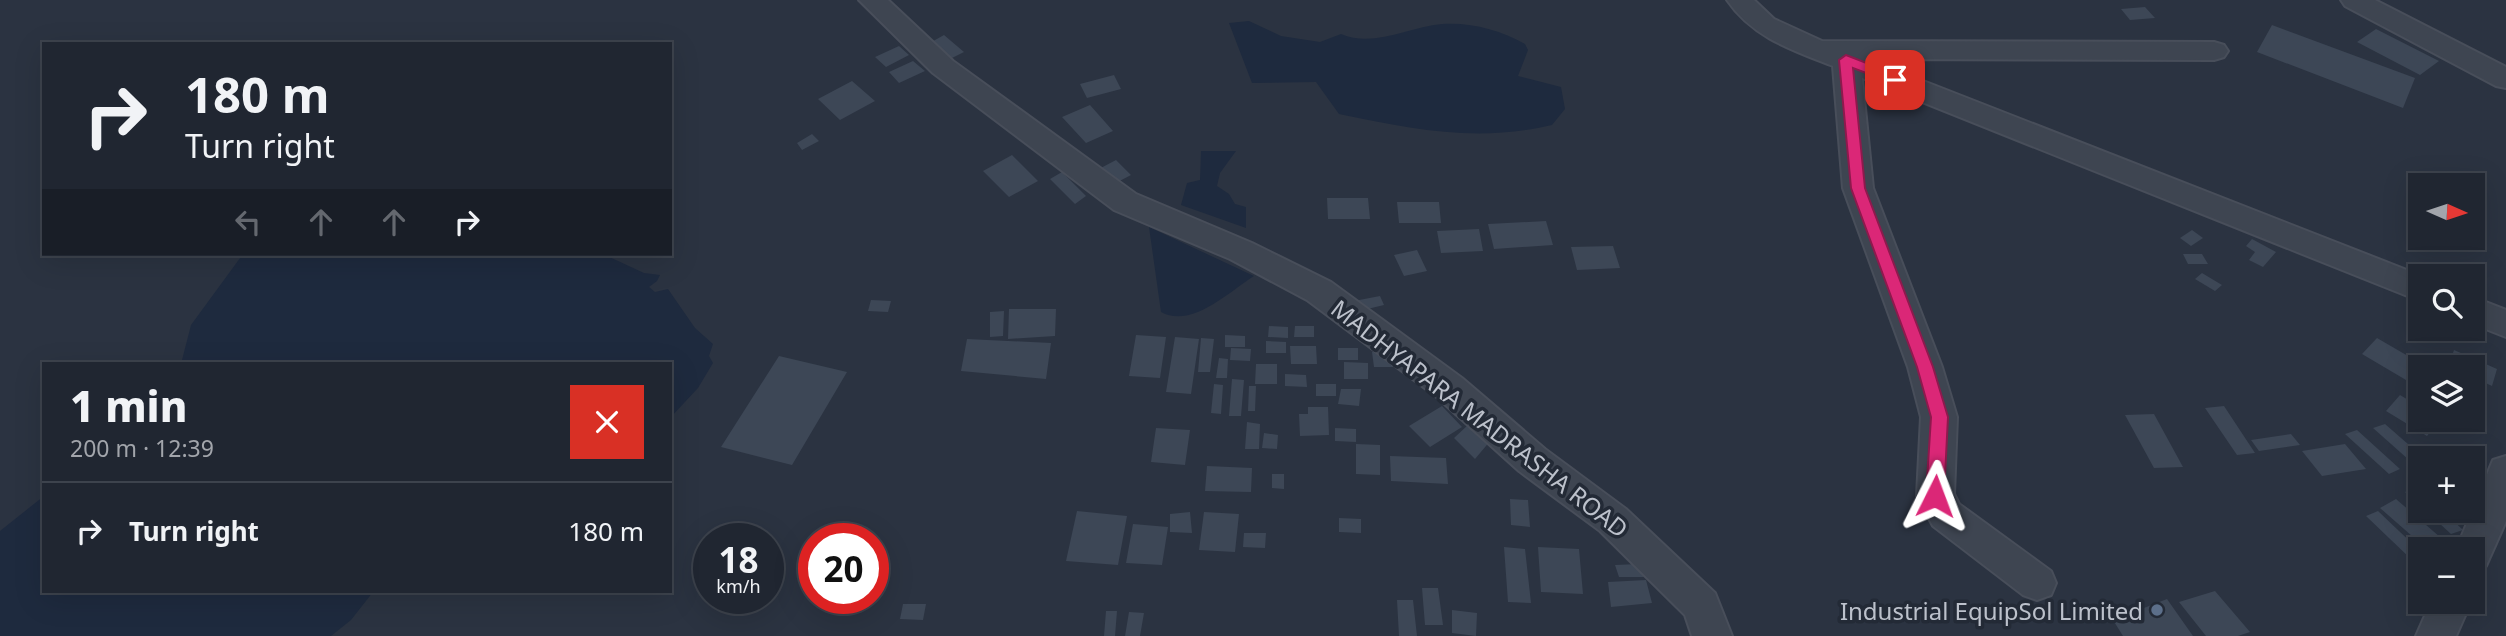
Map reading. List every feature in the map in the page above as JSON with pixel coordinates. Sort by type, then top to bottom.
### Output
[{"type":"street","name":"MADHYAPARA MADRASHA ROAD","points":[[872,0],[943,67],[1125,202],[1241,251],[1319,291],[1450,388],[1532,460],[1613,520],[1701,605],[1712,636]]},
{"type":"street","points":[[1740,0],[1758,20],[1779,34],[2408,284]]},
{"type":"street","points":[[2354,0],[2506,79]]},
{"type":"street","points":[[1832,55],[2214,51]]},
{"type":"street","points":[[1832,55],[1858,188],[1925,367],[1940,417],[1935,496],[1946,516],[2037,583]]},
{"type":"street","points":[[2485,315],[2506,324]]},
{"type":"street","points":[[2480,537],[2505,479]]},
{"type":"street","points":[[2436,636],[2446,614]]},
{"type":"water","points":[[1249,21],[1281,36],[1320,42],[1341,34],[1353,38],[1378,38],[1442,24],[1485,28],[1525,44],[1528,50],[1518,76],[1561,87],[1565,109],[1552,125],[1497,133],[1419,129],[1339,114],[1316,82],[1252,83],[1229,23]]},
{"type":"water","points":[[1201,151],[1236,151],[1220,173],[1217,186],[1229,194],[1235,204],[1246,207],[1246,228],[1181,205],[1187,183],[1200,180]]},
{"type":"water","points":[[1149,227],[1254,276],[1197,312],[1173,316],[1161,312]]},
{"type":"water","points":[[242,256],[607,256],[644,273],[660,275],[649,287],[655,292],[668,289],[695,328],[713,344],[709,356],[713,363],[698,388],[672,416],[672,362],[182,362],[191,325]]},
{"type":"water","points":[[42,498],[42,593],[372,593],[351,620],[331,636],[0,636],[0,531]]},
{"type":"building","points":[[2145,7],[2155,18],[2130,20],[2121,9]]},
{"type":"building","points":[[2272,25],[2415,78],[2403,108],[2257,52]]},
{"type":"building","points":[[2376,29],[2439,61],[2420,75],[2357,42]]},
{"type":"building","points":[[944,35],[964,52],[948,60],[928,44]]},
{"type":"building","points":[[899,46],[909,55],[886,67],[875,57]]},
{"type":"building","points":[[913,61],[925,71],[899,83],[889,72]]},
{"type":"building","points":[[1114,75],[1121,89],[1087,98],[1080,84]]},
{"type":"building","points":[[852,81],[875,101],[840,120],[818,99]]},
{"type":"building","points":[[1090,105],[1113,131],[1086,143],[1062,117]]},
{"type":"building","points":[[812,134],[819,141],[802,150],[797,143]]},
{"type":"building","points":[[1012,155],[1038,181],[1009,197],[983,171]]},
{"type":"building","points":[[1116,160],[1131,175],[1112,185],[1097,170]]},
{"type":"building","points":[[1062,172],[1086,196],[1075,204],[1050,179]]},
{"type":"building","points":[[1327,198],[1368,198],[1370,219],[1328,219]]},
{"type":"building","points":[[1397,202],[1439,202],[1441,223],[1399,223]]},
{"type":"building","points":[[1546,221],[1553,245],[1494,249],[1488,224]]},
{"type":"building","points":[[1479,229],[1483,251],[1441,253],[1437,231]]},
{"type":"building","points":[[2192,230],[2203,238],[2191,246],[2180,238]]},
{"type":"building","points":[[2252,239],[2276,252],[2263,267],[2249,260],[2255,252],[2246,246]]},
{"type":"building","points":[[1613,246],[1620,268],[1577,270],[1571,247]]},
{"type":"building","points":[[1417,250],[1427,271],[1404,276],[1394,255]]},
{"type":"building","points":[[2183,254],[2202,254],[2208,264],[2188,264]]},
{"type":"building","points":[[2202,273],[2222,285],[2215,291],[2195,279]]},
{"type":"building","points":[[1380,296],[1384,305],[1359,311],[1354,301]]},
{"type":"building","points":[[871,300],[891,301],[888,312],[868,311]]},
{"type":"building","points":[[1009,309],[1056,309],[1055,336],[1008,339]]},
{"type":"building","points":[[1004,311],[1003,336],[990,337],[990,312]]},
{"type":"building","points":[[1269,326],[1288,327],[1288,338],[1268,337]]},
{"type":"building","points":[[1295,326],[1314,326],[1314,337],[1294,337]]},
{"type":"building","points":[[1136,335],[1166,337],[1160,378],[1129,376]]},
{"type":"building","points":[[1225,335],[1245,336],[1245,347],[1225,347]]},
{"type":"building","points":[[1175,337],[1199,339],[1191,394],[1166,392]]},
{"type":"building","points":[[1201,338],[1214,339],[1210,372],[1198,372]]},
{"type":"building","points":[[2377,338],[2408,356],[2408,378],[2406,380],[2362,354]]},
{"type":"building","points":[[967,339],[1051,343],[1046,379],[961,371]]},
{"type":"building","points":[[1266,341],[1286,342],[1286,353],[1266,353]]},
{"type":"building","points":[[1290,346],[1316,346],[1317,364],[1291,364]]},
{"type":"building","points":[[1231,348],[1251,349],[1250,361],[1230,360]]},
{"type":"building","points":[[1338,348],[1358,348],[1358,360],[1338,360]]},
{"type":"building","points":[[2454,350],[2465,355],[2452,355]]},
{"type":"building","points":[[1372,352],[1397,352],[1398,367],[1374,367]]},
{"type":"building","points":[[779,356],[847,372],[792,465],[721,447]]},
{"type":"building","points":[[1219,358],[1228,359],[1227,378],[1216,378]]},
{"type":"building","points":[[1344,362],[1368,363],[1368,379],[1344,379]]},
{"type":"building","points":[[1256,364],[1277,364],[1277,384],[1255,384]]},
{"type":"building","points":[[2485,364],[2497,369],[2492,386],[2485,383]]},
{"type":"building","points":[[1285,374],[1306,375],[1307,387],[1285,386]]},
{"type":"building","points":[[1232,379],[1244,380],[1241,416],[1229,416]]},
{"type":"building","points":[[1214,384],[1223,385],[1221,414],[1211,413]]},
{"type":"building","points":[[1316,384],[1336,384],[1336,396],[1316,396]]},
{"type":"building","points":[[1249,386],[1256,386],[1255,411],[1248,411]]},
{"type":"building","points":[[1341,389],[1361,389],[1359,406],[1338,404]]},
{"type":"building","points":[[2400,395],[2408,400],[2408,424],[2386,411]]},
{"type":"building","points":[[1442,406],[1462,427],[1430,447],[1409,426]]},
{"type":"building","points":[[2224,406],[2255,453],[2237,455],[2205,408]]},
{"type":"building","points":[[1308,407],[1328,407],[1329,435],[1300,436],[1299,414],[1308,414]]},
{"type":"building","points":[[2154,414],[2183,467],[2154,468],[2125,415]]},
{"type":"building","points":[[1247,422],[1260,424],[1259,449],[1245,449]]},
{"type":"building","points":[[2385,424],[2410,446],[2408,446],[2408,459],[2373,428]]},
{"type":"building","points":[[1468,425],[1491,440],[1475,459],[1454,438]]},
{"type":"building","points":[[1156,428],[1190,430],[1185,465],[1151,462]]},
{"type":"building","points":[[1335,428],[1356,429],[1356,442],[1335,441]]},
{"type":"building","points":[[2357,430],[2400,469],[2389,474],[2345,434]]},
{"type":"building","points":[[1264,433],[1278,435],[1277,449],[1262,448]]},
{"type":"building","points":[[2291,434],[2300,445],[2259,451],[2251,440]]},
{"type":"building","points":[[1356,444],[1380,445],[1380,475],[1356,474]]},
{"type":"building","points":[[2345,444],[2366,469],[2322,476],[2302,451]]},
{"type":"building","points":[[1390,456],[1446,458],[1448,484],[1391,481]]},
{"type":"building","points":[[1207,466],[1252,468],[1251,492],[1205,491]]},
{"type":"building","points":[[1272,474],[1284,474],[1284,489],[1272,488]]},
{"type":"building","points":[[1510,499],[1528,500],[1530,527],[1511,525]]},
{"type":"building","points":[[2396,499],[2408,509],[2408,523],[2424,523],[2440,537],[2413,537],[2380,508]]},
{"type":"building","points":[[1077,511],[1127,516],[1118,565],[1066,561]]},
{"type":"building","points":[[2378,511],[2408,540],[2408,556],[2366,516]]},
{"type":"building","points":[[1190,512],[1192,533],[1170,532],[1170,514]]},
{"type":"building","points":[[1204,512],[1239,514],[1235,552],[1199,550]]},
{"type":"building","points":[[1339,518],[1361,519],[1361,533],[1339,532]]},
{"type":"building","points":[[2439,523],[2456,523],[2463,530],[2451,534]]},
{"type":"building","points":[[1133,524],[1168,527],[1162,565],[1126,563]]},
{"type":"building","points":[[1244,533],[1266,533],[1265,548],[1243,547]]},
{"type":"building","points":[[1504,547],[1525,549],[1531,603],[1508,602]]},
{"type":"building","points":[[1538,547],[1579,549],[1583,594],[1541,592]]},
{"type":"building","points":[[1639,564],[1644,577],[1619,577],[1615,565]]},
{"type":"building","points":[[1646,580],[1652,603],[1611,607],[1608,582]]},
{"type":"building","points":[[1422,588],[1438,588],[1443,625],[1425,625]]},
{"type":"building","points":[[2215,591],[2250,632],[2238,636],[2206,636],[2179,602]]},
{"type":"building","name":"Industrial EquipSol Limited","points":[[2167,599],[2193,636],[2123,636],[2113,620]]},
{"type":"building","points":[[1397,600],[1413,600],[1417,636],[1399,636]]},
{"type":"building","points":[[903,604],[926,604],[923,620],[900,619]]},
{"type":"building","points":[[1452,610],[1477,613],[1476,636],[1452,633]]},
{"type":"building","points":[[1106,611],[1117,611],[1115,636],[1104,636]]},
{"type":"building","points":[[1129,612],[1144,613],[1140,636],[1125,636]]},
{"type":"place","name":"Industrial EquipSol Limited","points":[[2157,610]]},
{"type":"route","points":[[1895,80],[1846,60],[1858,188],[1925,367],[1940,417],[1935,496]]}]
